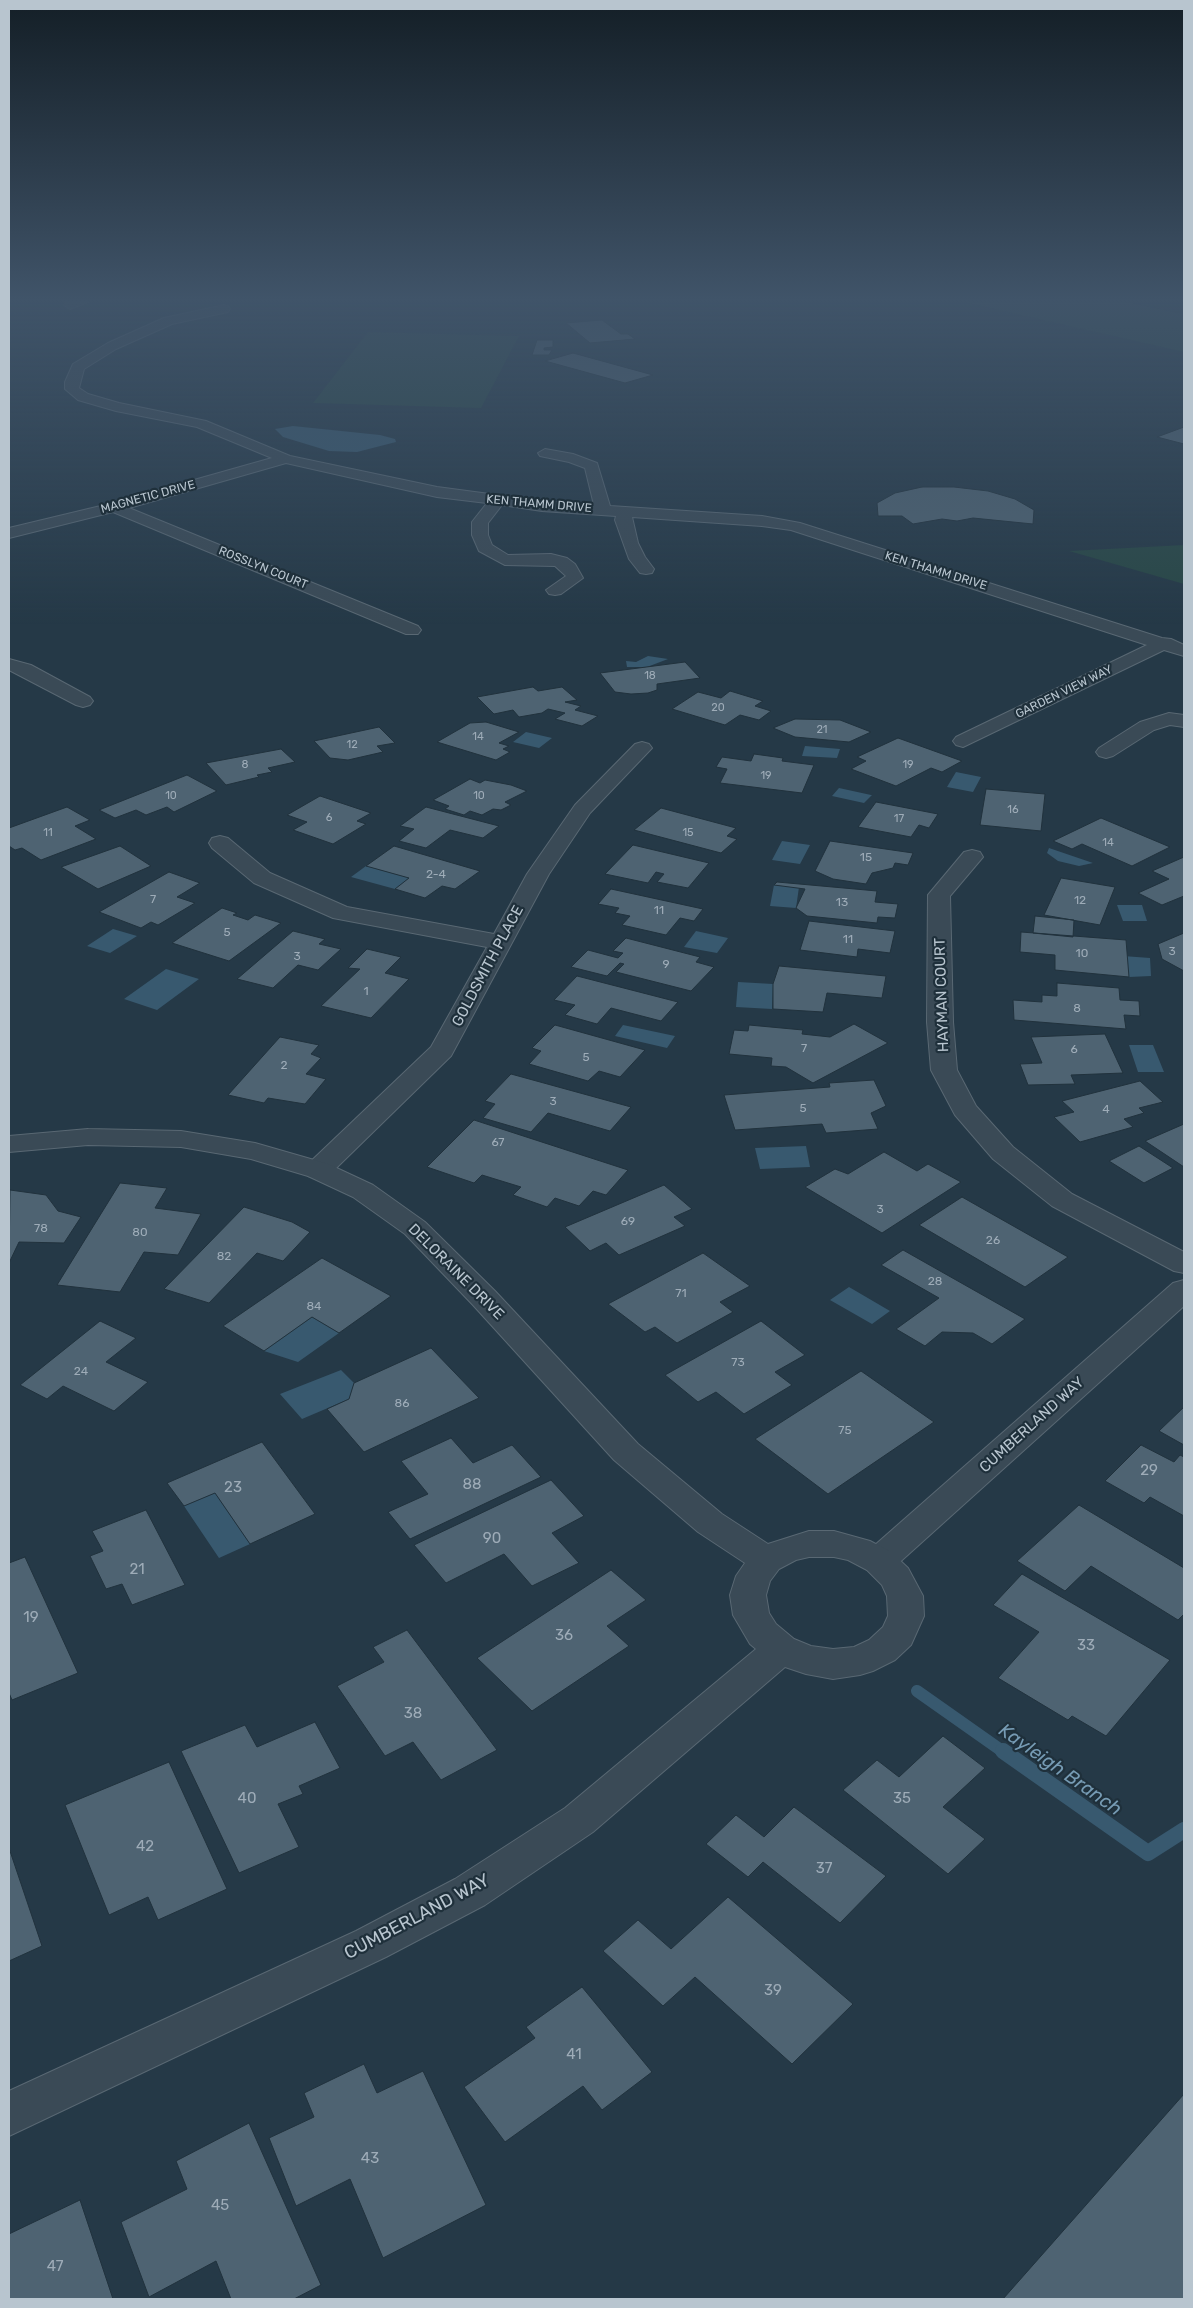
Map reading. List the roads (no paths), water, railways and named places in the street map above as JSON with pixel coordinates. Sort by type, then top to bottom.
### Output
[{"type":"street","name":"KEN THAMM DRIVE","points":[[130,410],[201,424],[286,459],[436,492],[497,502],[762,521],[794,526],[1184,650]]},
{"type":"street","points":[[545,453],[573,458],[592,466],[603,510]]},
{"type":"street","name":"MAGNETIC DRIVE","points":[[9,533],[114,507],[286,459]]},
{"type":"street","points":[[497,502],[480,522],[480,535],[485,548],[505,560],[551,559],[561,562],[569,568],[575,578],[555,590]]},
{"type":"street","name":"ROSSLYN COURT","points":[[114,507],[412,630]]},
{"type":"street","points":[[625,511],[622,515],[622,520],[630,543],[637,558],[646,569]]},
{"type":"street","name":"GARDEN VIEW WAY","points":[[963,741],[1166,643]]},
{"type":"street","points":[[9,664],[24,669],[83,701]]},
{"type":"street","points":[[1106,752],[1148,726],[1170,719],[1184,721]]},
{"type":"street","name":"GOLDSMITH PLACE","points":[[318,1170],[442,1051],[538,874],[582,809],[642,748]]},
{"type":"street","points":[[220,843],[262,878],[341,913],[500,942]]},
{"type":"street","name":"HAYMAN COURT","points":[[972,857],[939,895],[940,1022],[944,1070],[964,1109],[1003,1153],[1062,1200],[1184,1264]]},
{"type":"street","name":"DELORAINE DRIVE","points":[[9,1144],[88,1137],[181,1139],[255,1150],[318,1170],[363,1191],[415,1228],[484,1298],[626,1452],[710,1523],[767,1560]]},
{"type":"street","name":"CUMBERLAND WAY","points":[[879,1561],[1184,1290]]},
{"type":"street","points":[[809,1544],[834,1544],[858,1550],[879,1561],[896,1577],[905,1596],[906,1616],[898,1636],[882,1650],[860,1661],[833,1664],[806,1660],[781,1650],[763,1634],[751,1615],[748,1595],[754,1576],[767,1560],[786,1550],[809,1544]]},
{"type":"street","name":"CUMBERLAND WAY","points":[[9,2114],[371,1944],[470,1892],[579,1820],[781,1650]]},
{"type":"water","points":[[293,426],[380,435],[395,439],[396,442],[357,452],[329,451],[283,437],[275,429]]},
{"type":"water","points":[[648,656],[668,659],[647,667],[627,667],[626,661],[636,662]]},
{"type":"water","points":[[526,732],[552,738],[539,748],[513,742]]},
{"type":"water","points":[[805,746],[840,749],[837,758],[802,756]]},
{"type":"water","points":[[956,772],[981,777],[973,792],[947,787]]},
{"type":"water","points":[[839,788],[872,795],[864,803],[832,796]]},
{"type":"water","points":[[782,841],[810,845],[800,864],[772,860]]},
{"type":"water","points":[[1049,848],[1093,863],[1079,866],[1058,861],[1047,853]]},
{"type":"water","points":[[366,866],[409,878],[395,889],[351,877]]},
{"type":"water","points":[[774,885],[799,887],[796,908],[770,906]]},
{"type":"water","points":[[1117,905],[1142,905],[1147,921],[1123,921]]},
{"type":"water","points":[[113,929],[137,936],[110,953],[87,946]]},
{"type":"water","points":[[696,931],[728,938],[717,953],[684,947]]},
{"type":"water","points":[[1123,956],[1150,958],[1151,976],[1129,977]]},
{"type":"water","points":[[166,969],[199,979],[157,1010],[124,999]]},
{"type":"water","points":[[738,982],[773,984],[772,1009],[736,1007]]},
{"type":"water","points":[[623,1025],[675,1036],[667,1048],[615,1036]]},
{"type":"water","points":[[1129,1045],[1153,1045],[1164,1072],[1138,1072]]},
{"type":"water","points":[[806,1146],[810,1167],[760,1169],[755,1148]]},
{"type":"water","points":[[849,1287],[890,1311],[872,1324],[830,1300]]},
{"type":"water","points":[[312,1317],[339,1333],[298,1362],[264,1351]]},
{"type":"water","points":[[341,1370],[354,1383],[349,1399],[302,1419],[280,1394]]},
{"type":"water","points":[[215,1493],[250,1544],[219,1558],[184,1506]]},
{"type":"waterway","name":"Kayleigh Branch","points":[[917,1691],[1005,1753]]},
{"type":"waterway","name":"Kayleigh Branch","points":[[1003,1751],[1148,1853],[1184,1830]]}]
